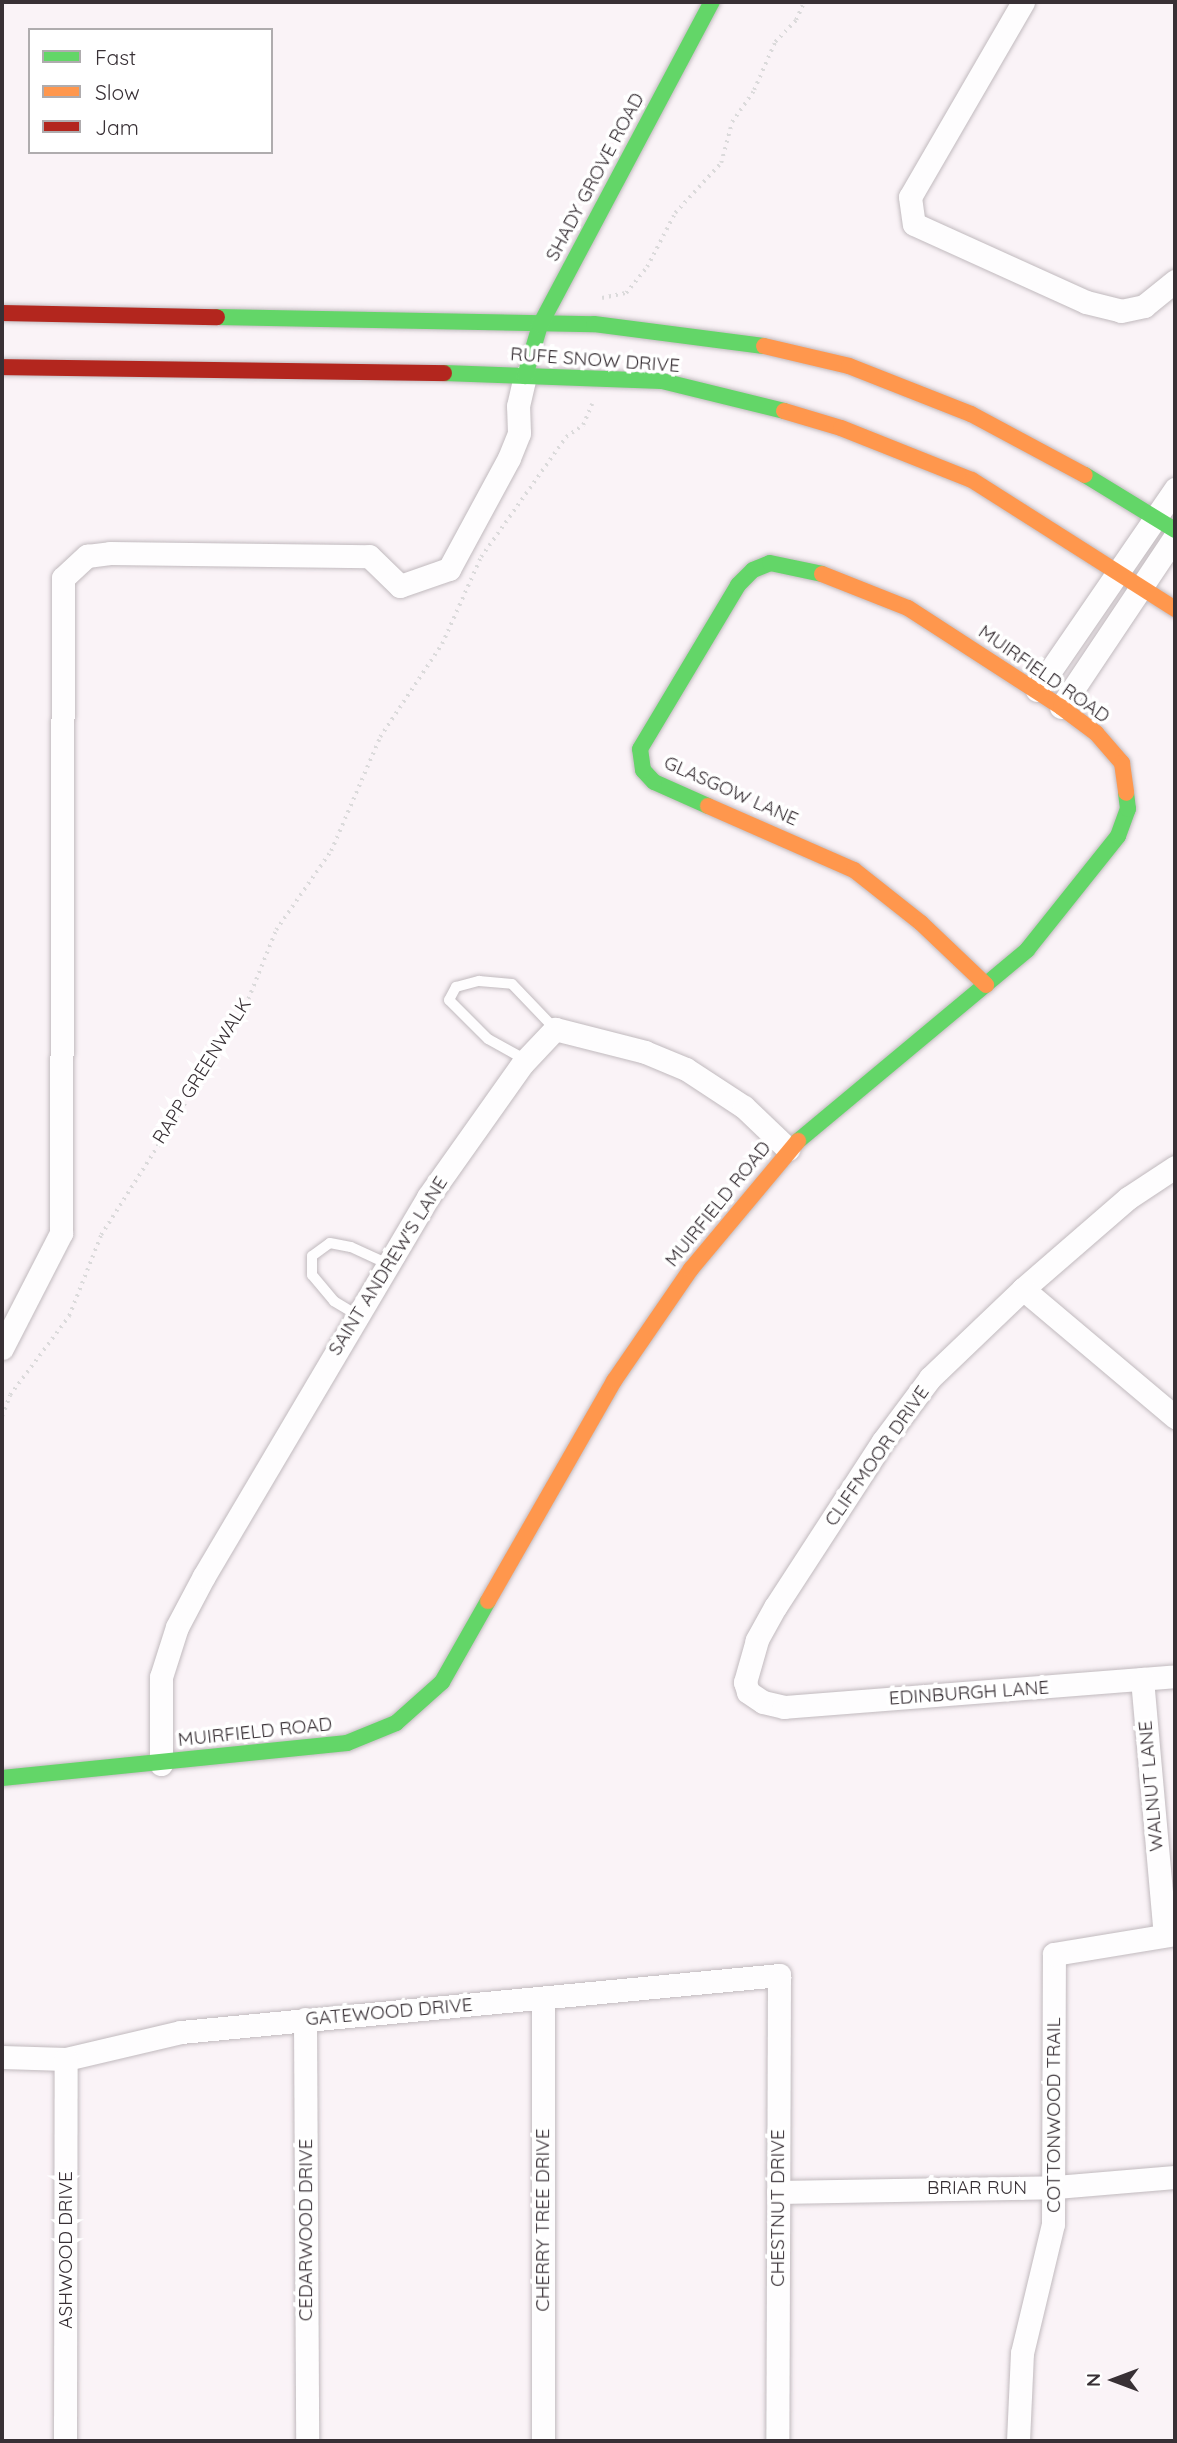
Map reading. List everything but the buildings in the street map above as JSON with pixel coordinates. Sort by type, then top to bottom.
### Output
[{"type":"main road","name":"SHADY GROVE ROAD","points":[[525,376],[540,325],[712,2]]},
{"type":"main road","name":"RUFE SNOW DRIVE","points":[[2,313],[540,325],[678,331],[849,366],[1042,449],[1175,530]]},
{"type":"main road","name":"RUFE SNOW DRIVE","points":[[2,367],[525,376],[662,382],[729,395],[841,428],[972,480],[1175,609]]},
{"type":"main road","name":"GLASGOW LANE","points":[[788,564],[770,563],[753,570],[738,585],[659,724],[640,749],[643,770],[653,782],[854,870],[921,923],[986,985]]},
{"type":"main road","name":"MUIRFIELD ROAD","points":[[2,1778],[161,1764],[347,1743],[396,1723],[442,1682],[614,1381],[691,1269],[788,1149],[1027,950],[1090,875],[1118,836],[1128,809],[1122,763],[1097,733],[1037,690],[908,608],[788,564]]},
{"type":"street","points":[[1023,2],[910,197],[915,224],[1086,302],[1121,311],[1144,306],[1175,281]]},
{"type":"street","points":[[2,1348],[61,1233],[63,578],[87,556],[110,552],[369,556],[400,586],[449,569],[514,446],[525,376]]},
{"type":"street","points":[[1037,690],[1175,489]]},
{"type":"street","points":[[1061,707],[1175,537]]},
{"type":"street","points":[[555,1029],[645,1052],[687,1069],[744,1107],[788,1149]]},
{"type":"street","name":"SAINT ANDREW'S LANE","points":[[161,1764],[161,1677],[177,1627],[428,1196],[526,1060],[555,1029]]},
{"type":"street","name":"CLIFFMOOR DRIVE","points":[[763,1702],[748,1692],[745,1682],[757,1640],[775,1607],[930,1378],[1023,1289],[1128,1198],[1175,1167]]},
{"type":"street","points":[[1023,1289],[1175,1418]]},
{"type":"street","name":"EDINBURGH LANE","points":[[763,1702],[784,1707],[1175,1676]]},
{"type":"street","name":"WALNUT LANE","points":[[1142,1679],[1170,1935]]},
{"type":"street","name":"COTTONWOOD TRAIL","points":[[1018,2441],[1022,2353],[1053,2224],[1056,2188],[1054,1954],[1170,1935]]},
{"type":"street","name":"GATEWOOD DRIVE","points":[[2,2057],[66,2059],[181,2032],[779,1975]]},
{"type":"street","name":"CHESTNUT DRIVE","points":[[777,2441],[779,1975]]},
{"type":"street","name":"CHERRY TREE DRIVE","points":[[542,1999],[544,2441]]},
{"type":"street","name":"CEDARWOOD DRIVE","points":[[304,2019],[307,2441]]},
{"type":"street","name":"ASHWOOD DRIVE","points":[[65,2441],[66,2059]]},
{"type":"street","name":"BRIAR RUN","points":[[778,2192],[1056,2188],[1175,2177]]},
{"type":"lane","points":[[526,1060],[488,1040],[449,1000],[456,987],[479,981],[512,984],[555,1029]]},
{"type":"lane","points":[[357,1315],[334,1301],[312,1275],[312,1256],[330,1243],[351,1247],[388,1264]]},
{"type":"path","points":[[595,304],[626,293],[647,267],[675,213],[721,163],[732,122],[754,90],[775,41],[796,20],[804,2]]},
{"type":"path","name":"RAPP GREENWALK","points":[[2,1416],[10,1395],[69,1316],[102,1235],[243,1012],[276,930],[331,851],[380,737],[442,644],[481,557],[558,446],[583,425],[592,404]]},
{"type":"traffic: fast","points":[[525,376],[540,325],[712,2]]},
{"type":"traffic: fast","points":[[217,317],[594,324],[764,346]]},
{"type":"traffic: fast","points":[[444,373],[662,381],[784,411]]},
{"type":"traffic: fast","points":[[1085,475],[1175,530]]},
{"type":"traffic: fast","points":[[708,806],[654,782],[643,770],[640,749],[738,585],[753,570],[770,563],[822,574]]},
{"type":"traffic: fast","points":[[798,1141],[1027,950],[1118,836],[1128,809],[1126,793]]},
{"type":"traffic: fast","points":[[2,1778],[347,1743],[396,1723],[442,1682],[488,1601]]},
{"type":"traffic: slow","points":[[764,346],[849,366],[971,414],[1085,475]]},
{"type":"traffic: slow","points":[[784,411],[841,428],[972,480],[1175,609]]},
{"type":"traffic: slow","points":[[822,574],[908,608],[1061,707],[1096,733],[1122,763],[1126,793]]},
{"type":"traffic: slow","points":[[708,806],[854,870],[921,923],[986,985]]},
{"type":"traffic: slow","points":[[488,1601],[614,1381],[691,1269],[798,1141]]},
{"type":"traffic: jam","points":[[2,313],[217,317]]},
{"type":"traffic: jam","points":[[2,367],[444,373]]}]
